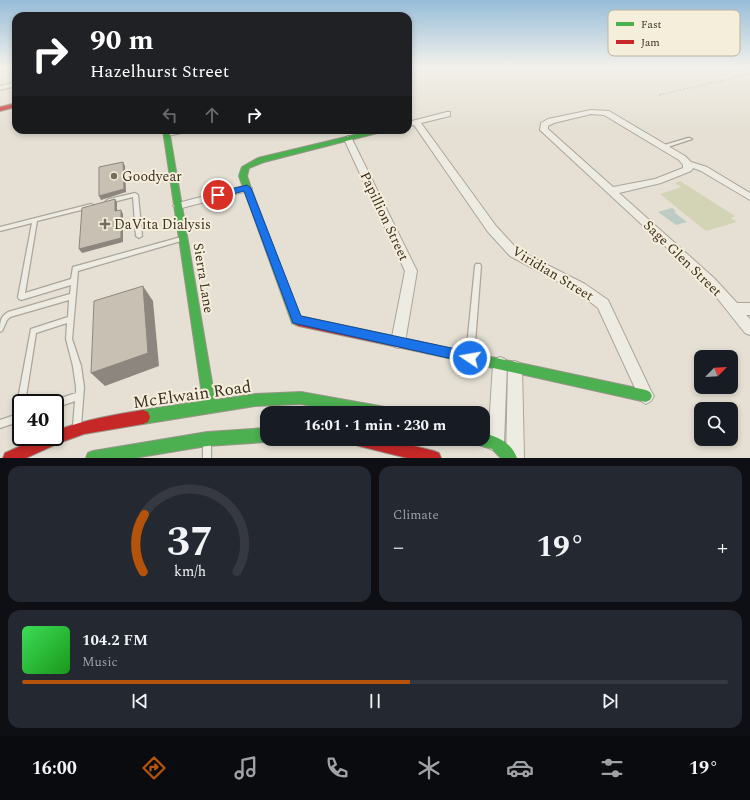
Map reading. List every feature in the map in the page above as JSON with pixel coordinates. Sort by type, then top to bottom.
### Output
[{"type":"street","points":[[0,109],[12,105]]},
{"type":"street","name":"Sage Glen Street","points":[[750,197],[704,169],[688,164],[682,158],[611,115],[600,112],[591,112],[551,121],[544,125],[544,130],[705,276],[735,309],[750,330]]},
{"type":"street","points":[[412,123],[447,114]]},
{"type":"street","name":"Viridian Street","points":[[412,123],[492,229],[514,253],[581,288],[603,304],[646,396]]},
{"type":"street","name":"Sierra Lane","points":[[166,134],[210,407]]},
{"type":"street","points":[[366,134],[261,160],[246,167],[243,176],[296,320],[646,396]]},
{"type":"street","name":"Papillion Street","points":[[348,138],[411,271],[398,342]]},
{"type":"street","points":[[612,191],[658,181],[688,169],[688,164]]},
{"type":"street","points":[[178,206],[247,188]]},
{"type":"street","points":[[735,309],[750,309]]},
{"type":"street","points":[[500,364],[492,443],[510,458]]},
{"type":"street","points":[[515,368],[515,458]]},
{"type":"street","name":"McElwain Road","points":[[10,458],[39,444],[77,430],[110,422],[255,400],[301,398],[350,406]]},
{"type":"street","points":[[94,458],[206,439],[260,435]]},
{"type":"street","points":[[386,446],[434,458]]},
{"type":"lane","points":[[663,147],[690,139]]},
{"type":"lane","points":[[101,203],[136,195],[139,236]]},
{"type":"lane","points":[[0,229],[94,205]]},
{"type":"lane","points":[[35,220],[21,297],[74,282]]},
{"type":"lane","points":[[77,430],[79,396],[77,366],[69,339],[74,269],[184,238]]},
{"type":"lane","points":[[470,358],[478,266]]},
{"type":"lane","points":[[0,329],[4,318],[8,315],[73,296]]},
{"type":"lane","points":[[23,394],[33,331],[71,319]]},
{"type":"lane","points":[[64,401],[79,396]]},
{"type":"lane","points":[[0,424],[12,420]]},
{"type":"lane","points":[[206,439],[207,458]]},
{"type":"path","points":[[658,95],[691,87]]},
{"type":"green space","points":[[680,181],[735,216],[731,218],[737,222],[706,231],[660,194],[681,187],[675,183]]},
{"type":"shaded area","points":[[672,208],[676,211],[674,212],[687,222],[676,225],[658,212]]},
{"type":"building","points":[[123,162],[124,189],[99,196],[99,167]]},
{"type":"building","points":[[115,199],[115,211],[121,210],[121,238],[79,249],[82,208]]},
{"type":"building","points":[[143,286],[148,353],[91,373],[94,301]]},
{"type":"traffic: fast","points":[[167,134],[210,407]]},
{"type":"traffic: fast","points":[[299,321],[296,320],[247,188],[243,176],[246,167],[261,160],[367,134]]},
{"type":"traffic: fast","points":[[430,349],[646,396]]},
{"type":"traffic: fast","points":[[143,417],[255,400],[301,398],[346,406]]},
{"type":"traffic: fast","points":[[93,458],[207,439],[260,435]]},
{"type":"traffic: fast","points":[[490,442],[496,443],[510,458]]},
{"type":"traffic: jam","points":[[0,109],[12,106]]},
{"type":"traffic: jam","points":[[299,321],[430,349]]},
{"type":"traffic: jam","points":[[10,458],[76,430],[143,417]]},
{"type":"traffic: jam","points":[[387,446],[434,458]]},
{"type":"place","name":"Goodyear","points":[[114,176]]},
{"type":"place","name":"DaVita Dialysis","points":[[105,224]]},
{"type":"route","points":[[218,195],[247,188],[296,320],[470,358]]}]
